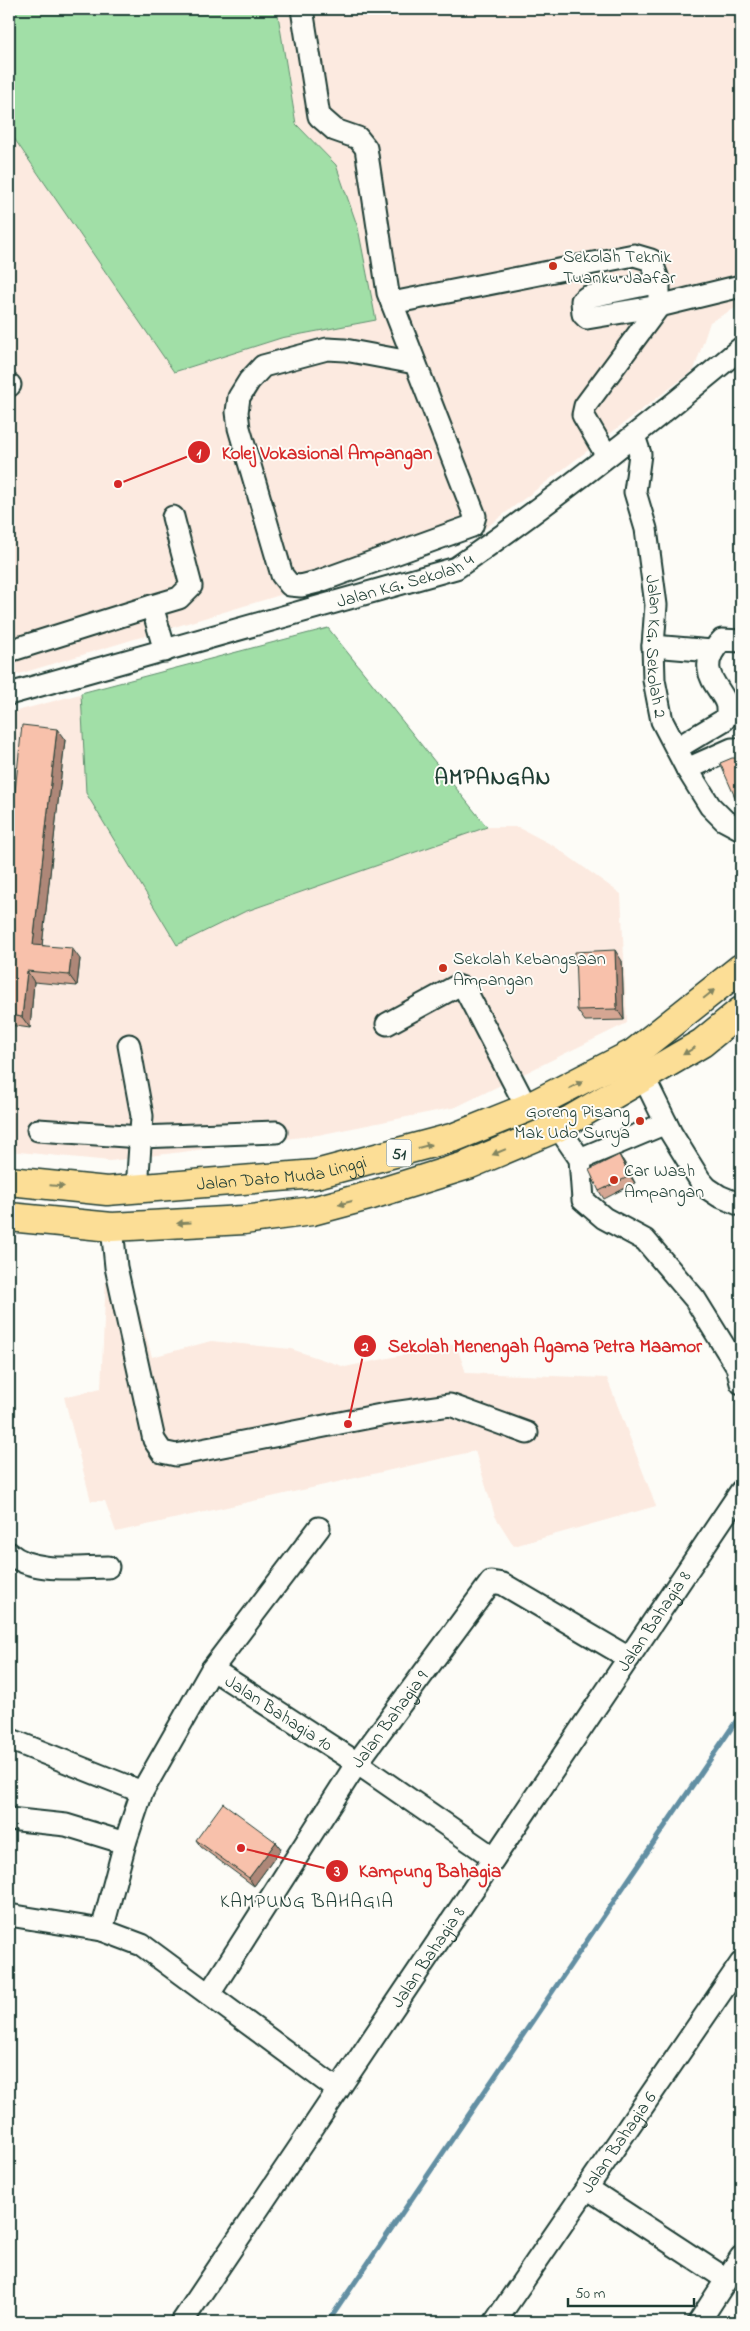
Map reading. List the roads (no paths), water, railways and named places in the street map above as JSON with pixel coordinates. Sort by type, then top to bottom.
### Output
[{"type":"highway","name":"Jalan Dato Muda Linggi","points":[[9,1182],[108,1190],[316,1174],[455,1138],[527,1108],[582,1082],[634,1053],[741,968]]},
{"type":"highway","name":"Jalan Dato Muda Linggi","points":[[9,1217],[112,1227],[244,1220],[312,1211],[468,1165],[558,1127],[702,1043],[741,1011]]},
{"type":"street","points":[[302,9],[319,116],[335,130],[358,138],[366,148],[388,293],[475,516],[472,526],[317,582],[301,586],[290,585],[282,575],[239,428],[237,412],[240,397],[249,381],[263,366],[327,349],[345,350],[415,363]]},
{"type":"street","points":[[392,303],[634,255],[650,260],[659,282],[659,306],[585,406],[583,415],[607,456]]},
{"type":"street","points":[[659,282],[587,297],[582,302],[583,314],[588,318],[659,306],[741,286]]},
{"type":"street","name":"Jalan KG. Sekolah 4","points":[[9,694],[456,568],[504,535],[634,436],[741,348]]},
{"type":"street","name":"Jalan KG. Sekolah 2","points":[[634,436],[640,454],[635,492],[646,529],[656,605],[653,646],[654,680],[662,721],[687,769],[710,806],[724,820],[741,829]]},
{"type":"street","points":[[9,651],[179,598],[191,586],[173,517]]},
{"type":"street","points":[[152,606],[166,651]]},
{"type":"street","points":[[677,748],[724,720],[728,714],[728,704],[709,675],[712,651],[722,640],[741,641]]},
{"type":"street","points":[[653,646],[712,651]]},
{"type":"street","points":[[687,769],[732,749],[741,749]]},
{"type":"street","points":[[387,1024],[457,986],[464,990],[527,1108]]},
{"type":"street","points":[[129,1045],[142,1116],[137,1189]]},
{"type":"street","points":[[644,1078],[666,1123],[707,1188],[719,1196],[741,1204]]},
{"type":"street","points":[[580,1160],[666,1123]]},
{"type":"street","points":[[558,1127],[580,1160],[583,1200],[604,1218],[645,1240],[695,1300],[740,1370]]},
{"type":"street","points":[[38,1130],[140,1137],[276,1132]]},
{"type":"street","points":[[112,1227],[116,1267],[154,1440],[162,1452],[176,1455],[386,1414],[450,1405],[527,1433]]},
{"type":"street","name":"Jalan Bahagia 8","points":[[182,2322],[741,1491]]},
{"type":"street","name":"Jalan Bahagia 10","points":[[102,1930],[125,1843],[142,1792],[212,1669],[318,1528]]},
{"type":"street","points":[[9,1553],[15,1558],[49,1568],[108,1567]]},
{"type":"street","name":"Jalan Bahagia 9","points":[[208,1994],[356,1763],[491,1582],[497,1581],[504,1584],[629,1658]]},
{"type":"street","name":"Jalan Bahagia 10","points":[[212,1669],[356,1763],[494,1858]]},
{"type":"street","points":[[9,1739],[142,1792]]},
{"type":"street","points":[[9,1819],[66,1826],[125,1843]]},
{"type":"street","points":[[9,1915],[102,1930],[142,1945],[338,2090]]},
{"type":"street","name":"Jalan Bahagia 6","points":[[495,2322],[740,1968]]},
{"type":"street","points":[[587,2188],[726,2278]]},
{"type":"street","points":[[699,2322],[741,2257]]},
{"type":"waterway","points":[[328,2322],[741,1714]]},
{"type":"place","name":"Sekolah Teknik Tuanku Jaafar","points":[[553,266]]},
{"type":"place","name":"Kolej Vokasional Ampangan","points":[[118,484]]},
{"type":"place","name":"Sekolah Kebangsaan Ampangan","points":[[443,968]]},
{"type":"place","name":"Goreng Pisang Mak Udo Surya","points":[[640,1121]]},
{"type":"place","name":"Car Wash Ampangan","points":[[614,1180]]},
{"type":"place","name":"Sekolah Menengah Agama Petra Maamor","points":[[348,1424]]},
{"type":"place","name":"Kampung Bahagia","points":[[241,1848]]},
{"type":"district","name":"AMPANGAN","points":[[493,776]]},
{"type":"district","name":"KAMPUNG BAHAGIA","points":[[307,1900]]}]
